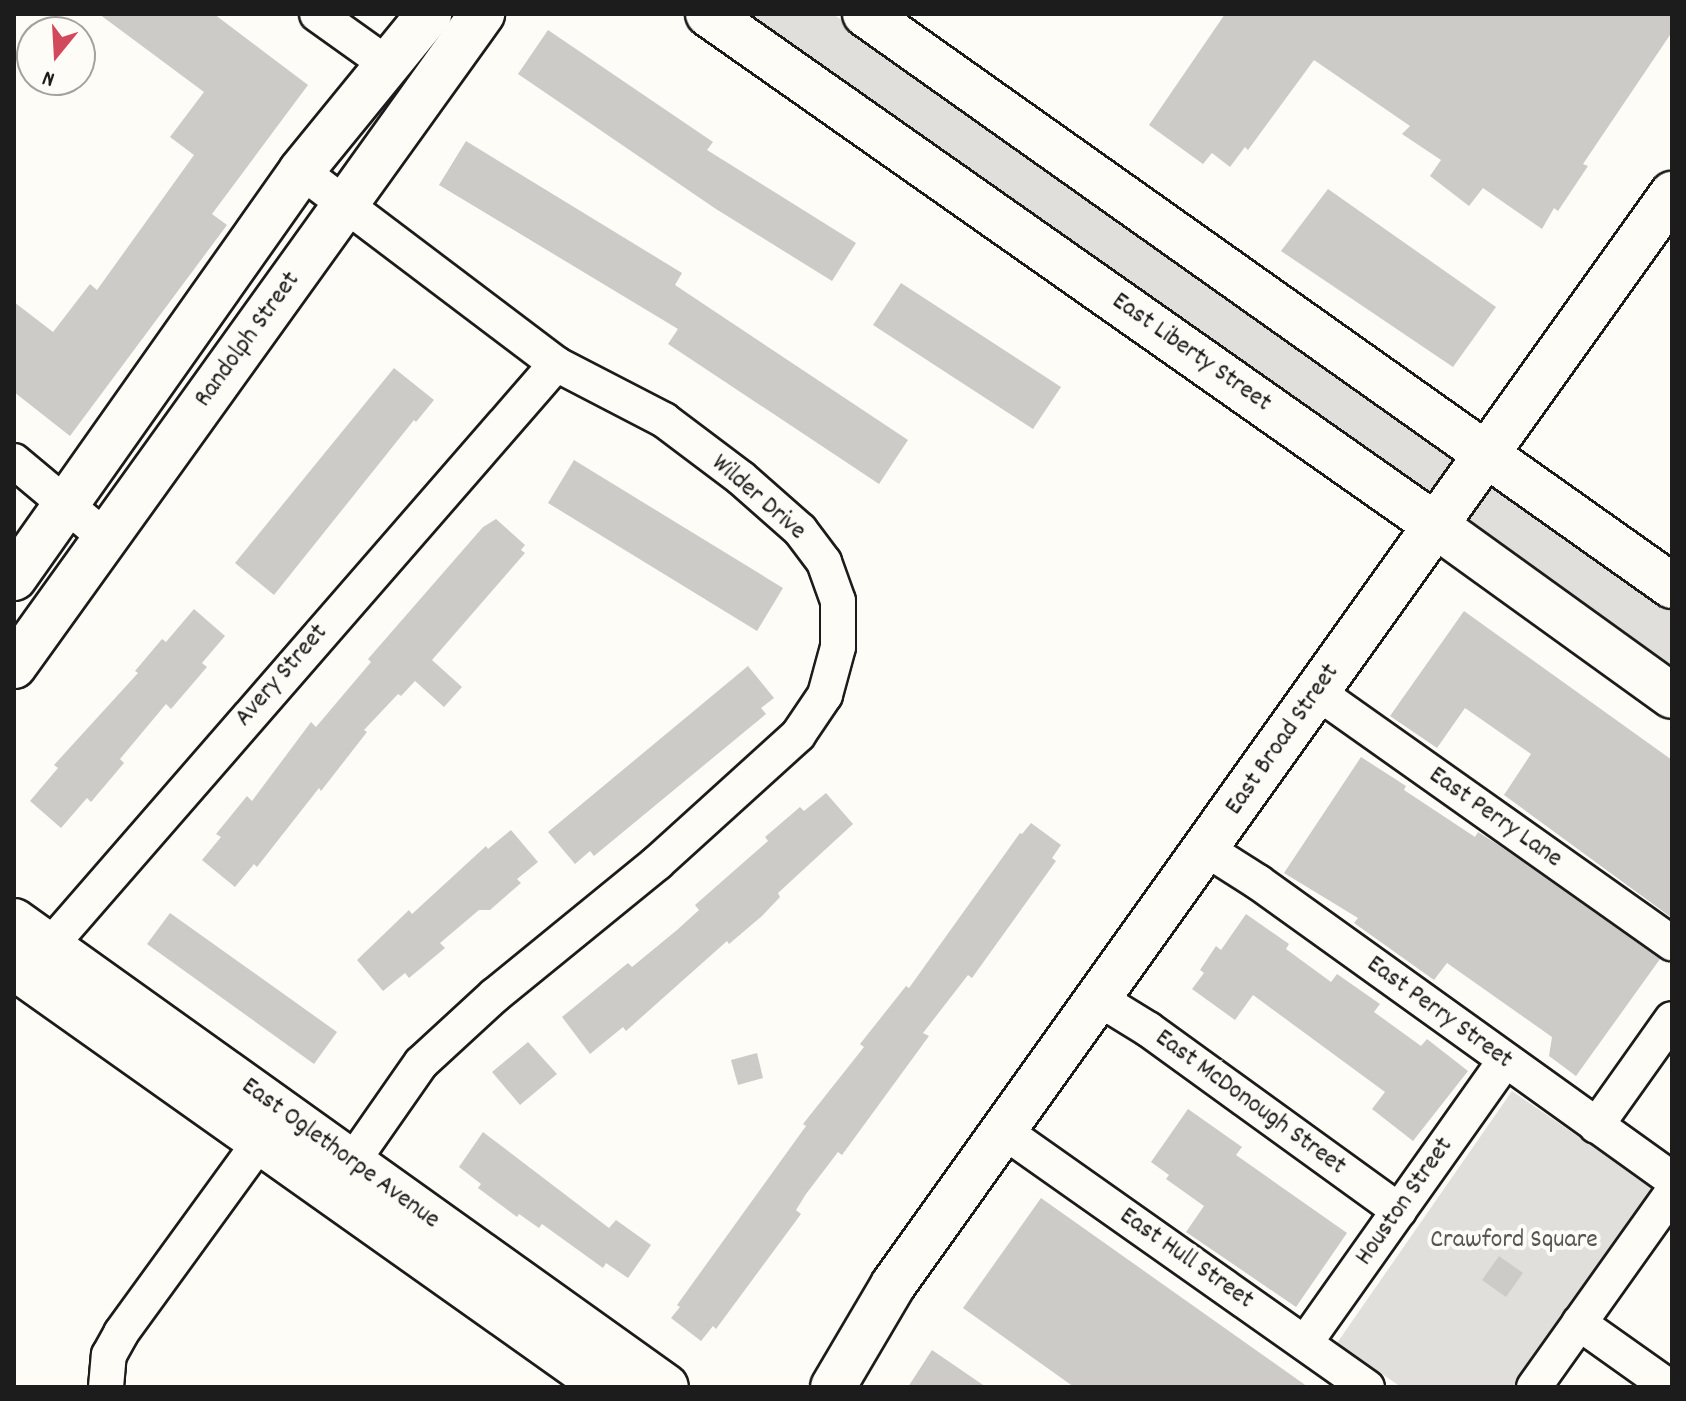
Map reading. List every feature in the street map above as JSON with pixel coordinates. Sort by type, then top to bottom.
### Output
[{"type":"main road","name":"Randolph Street","points":[[14,578],[301,171],[429,14]]},
{"type":"main road","name":"Randolph Street","points":[[14,666],[482,14]]},
{"type":"main road","name":"East Liberty Street","points":[[708,14],[1435,525],[1672,696]]},
{"type":"main road","points":[[865,14],[1672,586]]},
{"type":"main road","name":"East Broad Street","points":[[833,1387],[893,1285],[1672,194]]},
{"type":"main road","name":"East Oglethorpe Avenue","points":[[23,960],[271,1128],[606,1387]]},
{"type":"main road","name":"East Oglethorpe Avenue","points":[[271,1128],[352,1162],[666,1387]]},
{"type":"main road","name":"East Broad Street","points":[[799,1387],[893,1285]]},
{"type":"street","points":[[317,14],[387,64]]},
{"type":"street","name":"Wilder Drive","points":[[301,171],[556,364],[664,420],[741,478],[800,530],[824,562],[838,601],[838,647],[825,695],[798,735],[657,863],[495,995],[421,1063],[352,1162]]},
{"type":"street","name":"Avery Street","points":[[23,960],[556,364]]},
{"type":"street","points":[[14,461],[106,538]]},
{"type":"street","name":"East Perry Lane","points":[[1317,692],[1672,943]]},
{"type":"street","name":"East Perry Street","points":[[1206,849],[1258,882],[1672,1179]]},
{"type":"street","name":"East McDonough Street","points":[[1099,999],[1148,1029],[1399,1211]]},
{"type":"street","points":[[1596,1126],[1672,1019]]},
{"type":"street","name":"Houston Street","points":[[1305,1343],[1505,1061]]},
{"type":"street","points":[[106,1387],[109,1355],[121,1333],[271,1128]]},
{"type":"street","name":"East Hull Street","points":[[1005,1132],[1367,1387]]},
{"type":"street","points":[[1534,1387],[1672,1193]]},
{"type":"street","points":[[1579,1323],[1669,1387]]},
{"type":"green space","points":[[736,14],[833,14],[1672,607],[1672,668]]},
{"type":"green space","name":"Crawford Square","points":[[1512,1091],[1656,1190],[1518,1387],[1401,1387],[1337,1343]]},
{"type":"building","points":[[99,14],[214,14],[308,85],[212,214],[227,225],[70,436],[14,392],[14,302],[53,332],[90,284],[97,290],[194,155],[170,137],[204,92]]},
{"type":"building","points":[[1225,14],[1672,14],[1672,32],[1583,164],[1588,166],[1558,211],[1554,208],[1542,229],[1483,188],[1469,206],[1430,176],[1441,160],[1402,134],[1410,126],[1314,60],[1248,150],[1245,147],[1230,167],[1212,153],[1203,164],[1149,125]]},
{"type":"building","points":[[548,30],[713,142],[707,150],[856,243],[832,281],[716,209],[518,74]]},
{"type":"building","points":[[466,141],[682,273],[675,285],[908,440],[879,484],[668,344],[678,329],[439,185]]},
{"type":"building","points":[[1328,189],[1496,307],[1453,367],[1281,251]]},
{"type":"building","points":[[901,283],[1061,387],[1033,429],[873,325]]},
{"type":"building","points":[[394,368],[434,400],[416,422],[414,420],[274,595],[235,563]]},
{"type":"building","points":[[574,460],[783,588],[757,631],[548,503]]},
{"type":"building","points":[[496,519],[525,545],[521,550],[525,553],[432,660],[462,687],[444,707],[415,681],[401,696],[398,694],[364,730],[367,732],[321,791],[319,788],[257,867],[254,864],[235,887],[202,860],[221,837],[216,834],[247,796],[252,801],[311,722],[316,727],[371,662],[368,659],[483,527]]},
{"type":"building","points":[[194,609],[225,636],[202,663],[207,667],[171,709],[166,704],[120,759],[124,763],[91,802],[87,798],[61,828],[30,801],[58,768],[54,765],[138,673],[135,671],[162,639],[166,642]]},
{"type":"building","points":[[1464,611],[1672,760],[1672,918],[1504,795],[1531,754],[1465,708],[1437,748],[1390,716]]},
{"type":"building","points":[[748,666],[774,698],[761,708],[766,714],[594,856],[590,851],[575,864],[548,832]]},
{"type":"building","points":[[1361,757],[1475,837],[1478,832],[1500,846],[1660,959],[1576,1076],[1549,1056],[1552,1037],[1447,963],[1434,980],[1354,923],[1358,918],[1284,873]]},
{"type":"building","points":[[826,793],[853,824],[778,893],[780,897],[762,916],[729,944],[727,941],[626,1031],[623,1027],[590,1054],[562,1017],[628,963],[632,967],[677,930],[699,910],[695,905],[768,841],[765,837],[800,807],[804,811]]},
{"type":"building","points":[[1031,823],[1061,845],[1052,858],[1056,861],[972,978],[968,975],[923,1033],[929,1036],[842,1155],[838,1152],[806,1194],[796,1210],[801,1214],[716,1329],[713,1326],[701,1341],[671,1318],[680,1307],[677,1305],[806,1126],[803,1124],[864,1047],[860,1044],[906,986],[909,988],[1020,833]]},
{"type":"building","points":[[511,830],[538,862],[517,879],[521,883],[490,910],[479,910],[440,943],[445,948],[409,978],[405,973],[383,991],[357,960],[409,910],[412,914],[486,846],[488,849]]},
{"type":"building","points":[[170,913],[337,1032],[314,1064],[147,944]]},
{"type":"building","points":[[1246,914],[1289,944],[1286,949],[1331,982],[1337,974],[1380,1004],[1374,1012],[1421,1046],[1427,1039],[1468,1071],[1413,1141],[1372,1109],[1385,1092],[1253,995],[1235,1020],[1192,989],[1204,973],[1200,970],[1216,946],[1221,950]]},
{"type":"building","points":[[528,1042],[557,1074],[520,1105],[492,1072]]},
{"type":"building","points":[[757,1053],[763,1078],[738,1085],[731,1060]]},
{"type":"building","points":[[1188,1109],[1242,1147],[1236,1155],[1347,1233],[1296,1307],[1186,1232],[1204,1206],[1166,1179],[1169,1175],[1151,1162]]},
{"type":"building","points":[[483,1132],[609,1228],[616,1220],[651,1245],[628,1278],[606,1263],[603,1268],[542,1224],[539,1228],[519,1214],[517,1217],[478,1188],[481,1184],[459,1167]]},
{"type":"building","points":[[1041,1198],[1308,1387],[1074,1387],[963,1308]]},
{"type":"building","points":[[1499,1256],[1523,1273],[1506,1297],[1482,1280]]},
{"type":"building","points":[[932,1350],[986,1387],[908,1387]]}]
